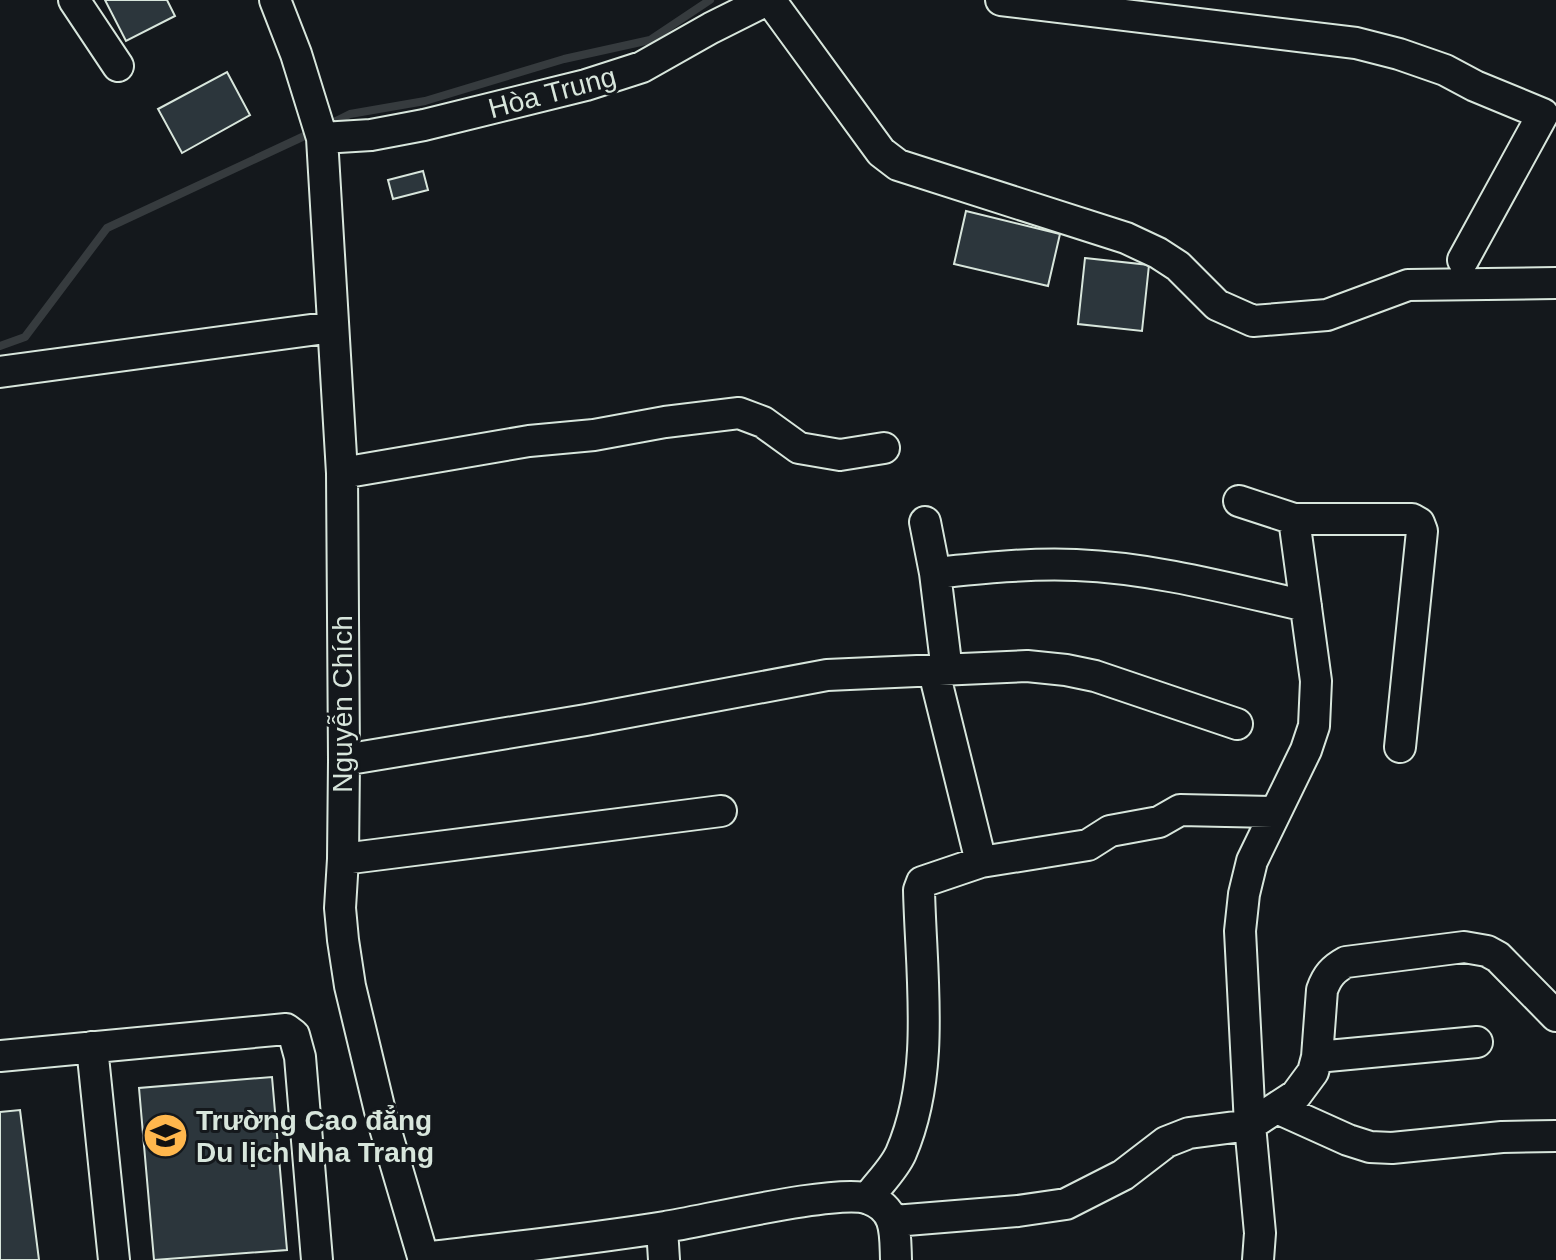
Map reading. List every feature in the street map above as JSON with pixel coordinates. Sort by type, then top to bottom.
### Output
[{"type":"street","points":[[74,0],[118,66]]},
{"type":"street","name":"Nguyễn Chích","points":[[275,0],[296,54],[322,138],[342,473],[344,760],[340,908],[350,986],[380,1111],[424,1259]]},
{"type":"street","points":[[1001,0],[1356,43],[1445,70],[1543,114],[1463,260]]},
{"type":"street","points":[[764,1],[881,152],[898,165],[1126,238],[1178,266],[1217,305],[1253,321],[1327,315],[1408,285],[1556,283]]},
{"type":"street","name":"Hòa Trung","points":[[322,138],[371,135],[424,125],[600,81],[642,67],[764,1]]},
{"type":"street","points":[[0,372],[333,327]]},
{"type":"street","points":[[342,473],[529,441],[594,435],[739,413],[763,422],[799,448],[840,455],[884,448]]},
{"type":"street","points":[[1239,501],[1294,519],[1412,519],[1419,523],[1422,531],[1400,747]]},
{"type":"street","points":[[1258,1260],[1259,1217],[1250,1125],[1240,931],[1252,861],[1306,750],[1314,726],[1316,681],[1294,519]]},
{"type":"street","points":[[925,522],[935,573],[941,672],[981,862]]},
{"type":"street","points":[[935,573],[1014,565],[1079,565],[1145,572],[1306,606]]},
{"type":"street","points":[[344,760],[827,675],[1027,666],[1095,676],[1237,724]]},
{"type":"street","points":[[868,1198],[900,1157],[915,1109],[923,1029],[919,890],[922,882],[981,862],[1088,845],[1110,831],[1159,822],[1180,810],[1274,812]]},
{"type":"street","points":[[343,859],[721,811]]},
{"type":"street","points":[[894,1221],[1066,1204],[1123,1175],[1166,1142],[1189,1133],[1250,1125],[1306,1084],[1317,1057],[1322,990],[1331,972],[1346,962],[1464,947],[1487,951],[1498,957],[1556,1016]]},
{"type":"street","points":[[0,1056],[286,1029],[294,1035],[300,1057],[317,1260]]},
{"type":"street","points":[[1317,1057],[1477,1042]]},
{"type":"street","points":[[92,1047],[114,1260]]},
{"type":"street","points":[[1277,1108],[1370,1147],[1556,1136]]},
{"type":"street","points":[[424,1259],[662,1228],[835,1198],[868,1198],[882,1206],[894,1221],[896,1260]]},
{"type":"street","points":[[662,1228],[664,1260]]},
{"type":"building","points":[[105,0],[167,0],[175,16],[126,41]]},
{"type":"building","points":[[227,72],[250,115],[182,153],[158,109]]},
{"type":"building","points":[[423,171],[428,190],[393,199],[388,180]]},
{"type":"building","points":[[966,211],[1060,234],[1048,286],[954,264]]},
{"type":"building","points":[[1085,258],[1149,265],[1142,331],[1078,324]]},
{"type":"building","points":[[272,1077],[287,1250],[154,1260],[139,1088]]},
{"type":"building","points":[[20,1110],[39,1260],[0,1260],[0,1112]]},
{"type":"waterway","points":[[326,126],[350,114],[425,101],[564,59],[650,40],[710,0]]},
{"type":"waterway","points":[[0,346],[25,337],[107,228],[313,132]]},
{"type":"place","name":"Trường Cao đẳng Du lịch Nha Trang","points":[[165,1136]]}]
